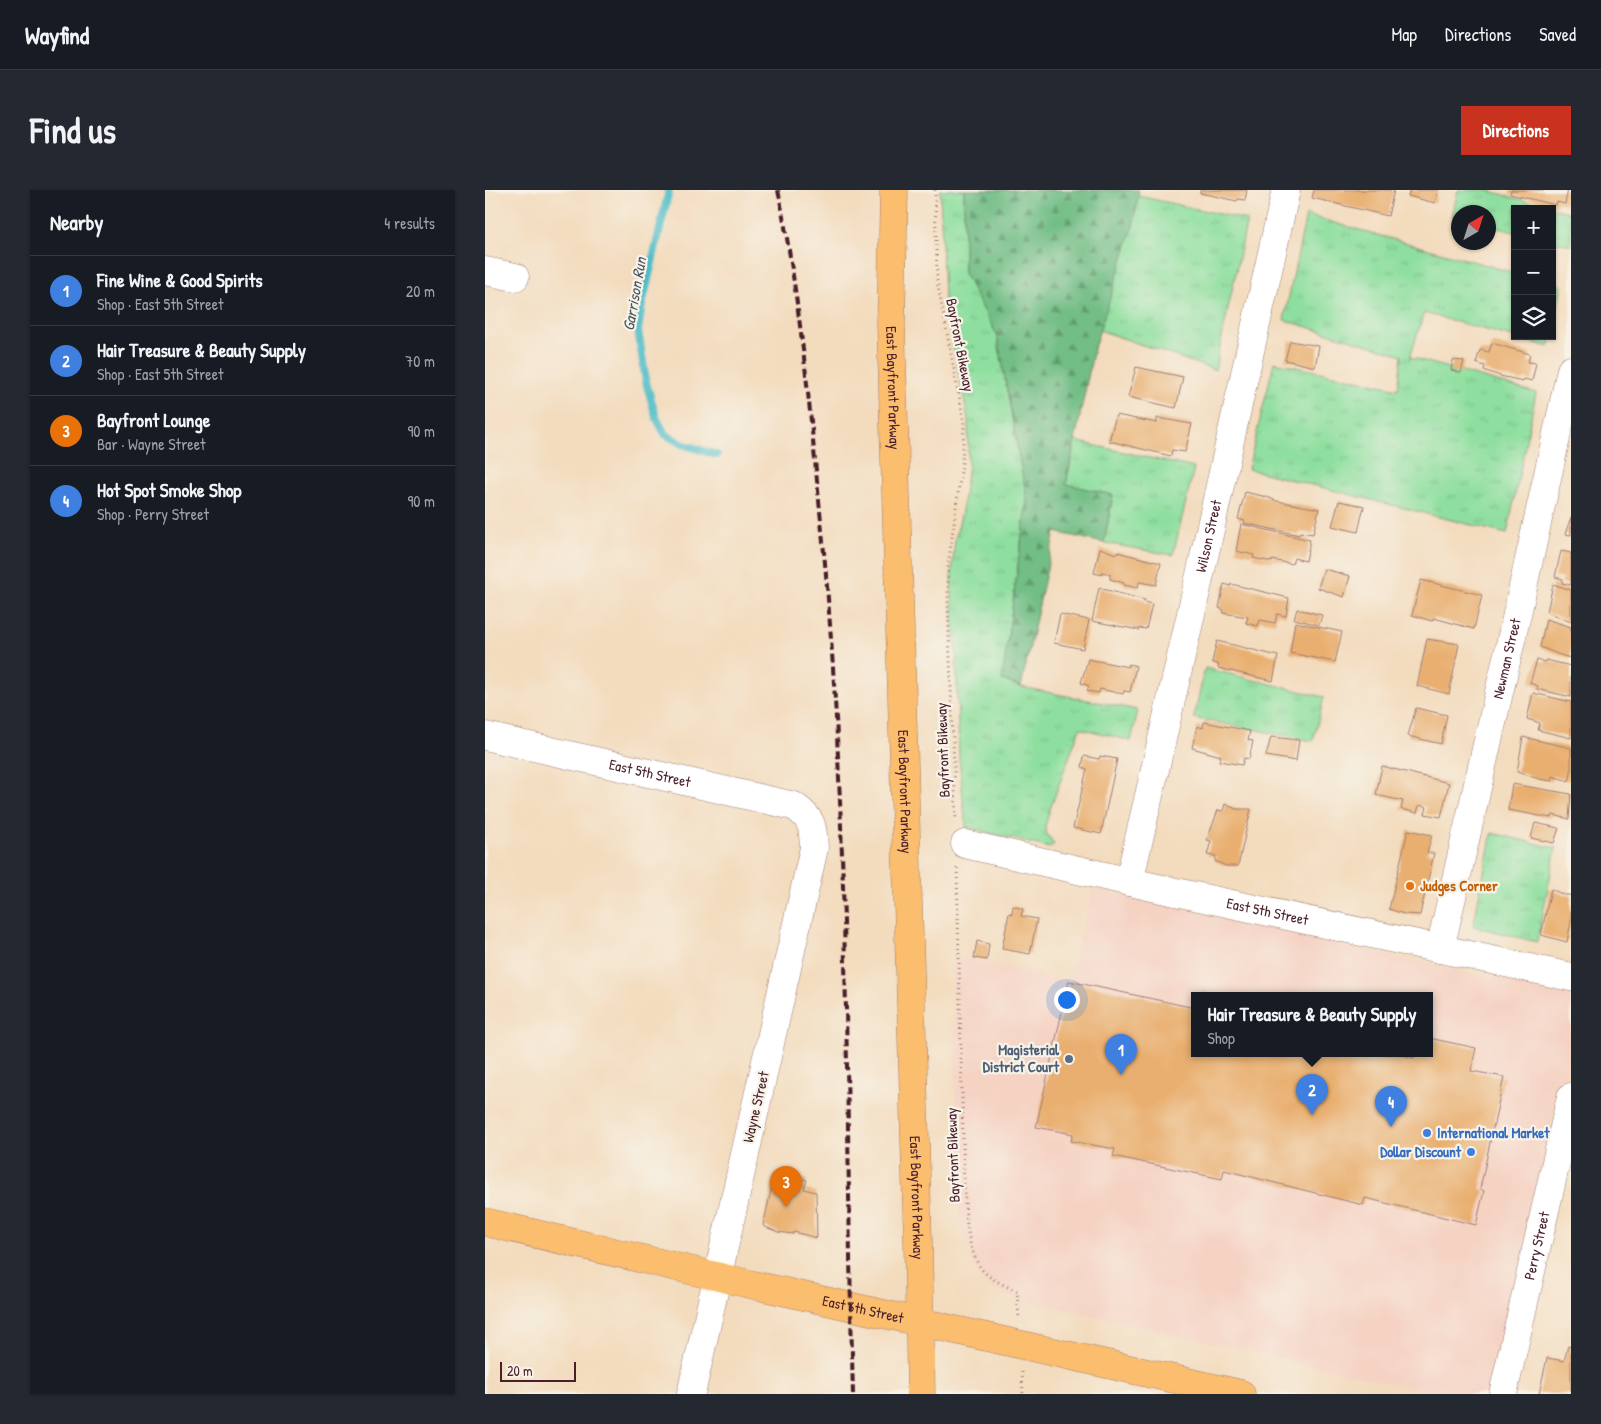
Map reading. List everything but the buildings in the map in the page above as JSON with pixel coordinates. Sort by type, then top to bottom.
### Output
[{"type":"main road","name":"East Bayfront Parkway","points":[[894,190],[891,324],[921,1394]]},
{"type":"main road","name":"East 6th Street","points":[[485,1222],[717,1277],[1241,1394]]},
{"type":"street","name":"Wilson Street","points":[[1129,882],[1200,575],[1285,190]]},
{"type":"street","points":[[485,271],[515,277]]},
{"type":"street","name":"Newman Street","points":[[1441,949],[1571,370]]},
{"type":"street","name":"East 5th Street","points":[[485,736],[795,806],[809,819]]},
{"type":"street","name":"Wayne Street","points":[[691,1394],[814,848],[814,834],[809,819]]},
{"type":"street","name":"East 5th Street","points":[[960,844],[1571,977]]},
{"type":"street","name":"Perry Street","points":[[1503,1394],[1571,1098]]},
{"type":"path","name":"Bayfront Bikeway","points":[[935,190],[937,281],[964,422],[962,464],[948,566],[948,607],[960,844],[963,1174],[967,1221],[975,1258],[984,1272],[1017,1291]]},
{"type":"shaded area","points":[[1093,888],[1571,995],[1571,1049],[1553,1119],[1492,1394],[1438,1394],[1085,1314],[1007,1295],[991,1288],[976,1272],[959,1214],[952,956],[1069,981]]},
{"type":"green space","points":[[940,190],[964,190],[964,273],[997,335],[1027,500],[1002,680],[1021,687],[1138,710],[1131,741],[1080,728],[1045,827],[1047,834],[1054,844],[1050,848],[966,827],[959,759],[956,654],[951,580],[955,540],[962,511],[968,464],[968,419],[944,301]]},
{"type":"green space","points":[[964,190],[1139,190],[1133,226],[1094,348],[1066,484],[1113,495],[1104,543],[1055,532],[1021,687],[1002,680],[1027,500],[997,335],[964,273]]},
{"type":"green space","points":[[1458,190],[1486,190],[1541,205],[1511,205],[1511,231],[1496,228],[1496,205],[1455,205]]},
{"type":"green space","points":[[1138,196],[1247,220],[1215,370],[1099,330],[1133,226]]},
{"type":"green space","points":[[1556,209],[1571,213],[1571,245],[1556,242]]},
{"type":"green space","points":[[1306,215],[1511,272],[1511,337],[1424,313],[1410,357],[1536,393],[1507,534],[1248,469],[1274,362],[1398,389],[1402,355],[1284,320]]},
{"type":"green space","points":[[1556,284],[1562,286],[1556,314]]},
{"type":"green space","points":[[1523,340],[1551,340],[1549,347]]},
{"type":"green space","points":[[1075,441],[1194,468],[1173,555],[1104,543],[1113,495],[1066,485]]},
{"type":"green space","points":[[1205,668],[1324,697],[1313,741],[1194,718]]},
{"type":"green space","points":[[1492,833],[1556,848],[1537,942],[1473,926]]},
{"type":"waterway","name":"Garrison Run","points":[[669,190],[638,330],[646,382],[656,417],[665,434],[682,444],[717,455]]},
{"type":"railway","points":[[778,190],[786,231],[804,355],[813,438],[830,630],[837,739],[845,957],[853,1394]]},
{"type":"place","name":"Judges Corner","points":[[1410,886]]},
{"type":"place","name":"Magisterial District Court","points":[[1069,1059]]},
{"type":"place","name":"Fine Wine & Good Spirits","points":[[1121,1075]]},
{"type":"place","name":"Hair Treasure & Beauty Supply","points":[[1312,1115]]},
{"type":"place","name":"Hot Spot Smoke Shop","points":[[1391,1127]]},
{"type":"place","name":"International Market","points":[[1427,1133]]},
{"type":"place","name":"Dollar Discount","points":[[1471,1152]]},
{"type":"place","name":"Bayfront Lounge","points":[[786,1207]]}]
